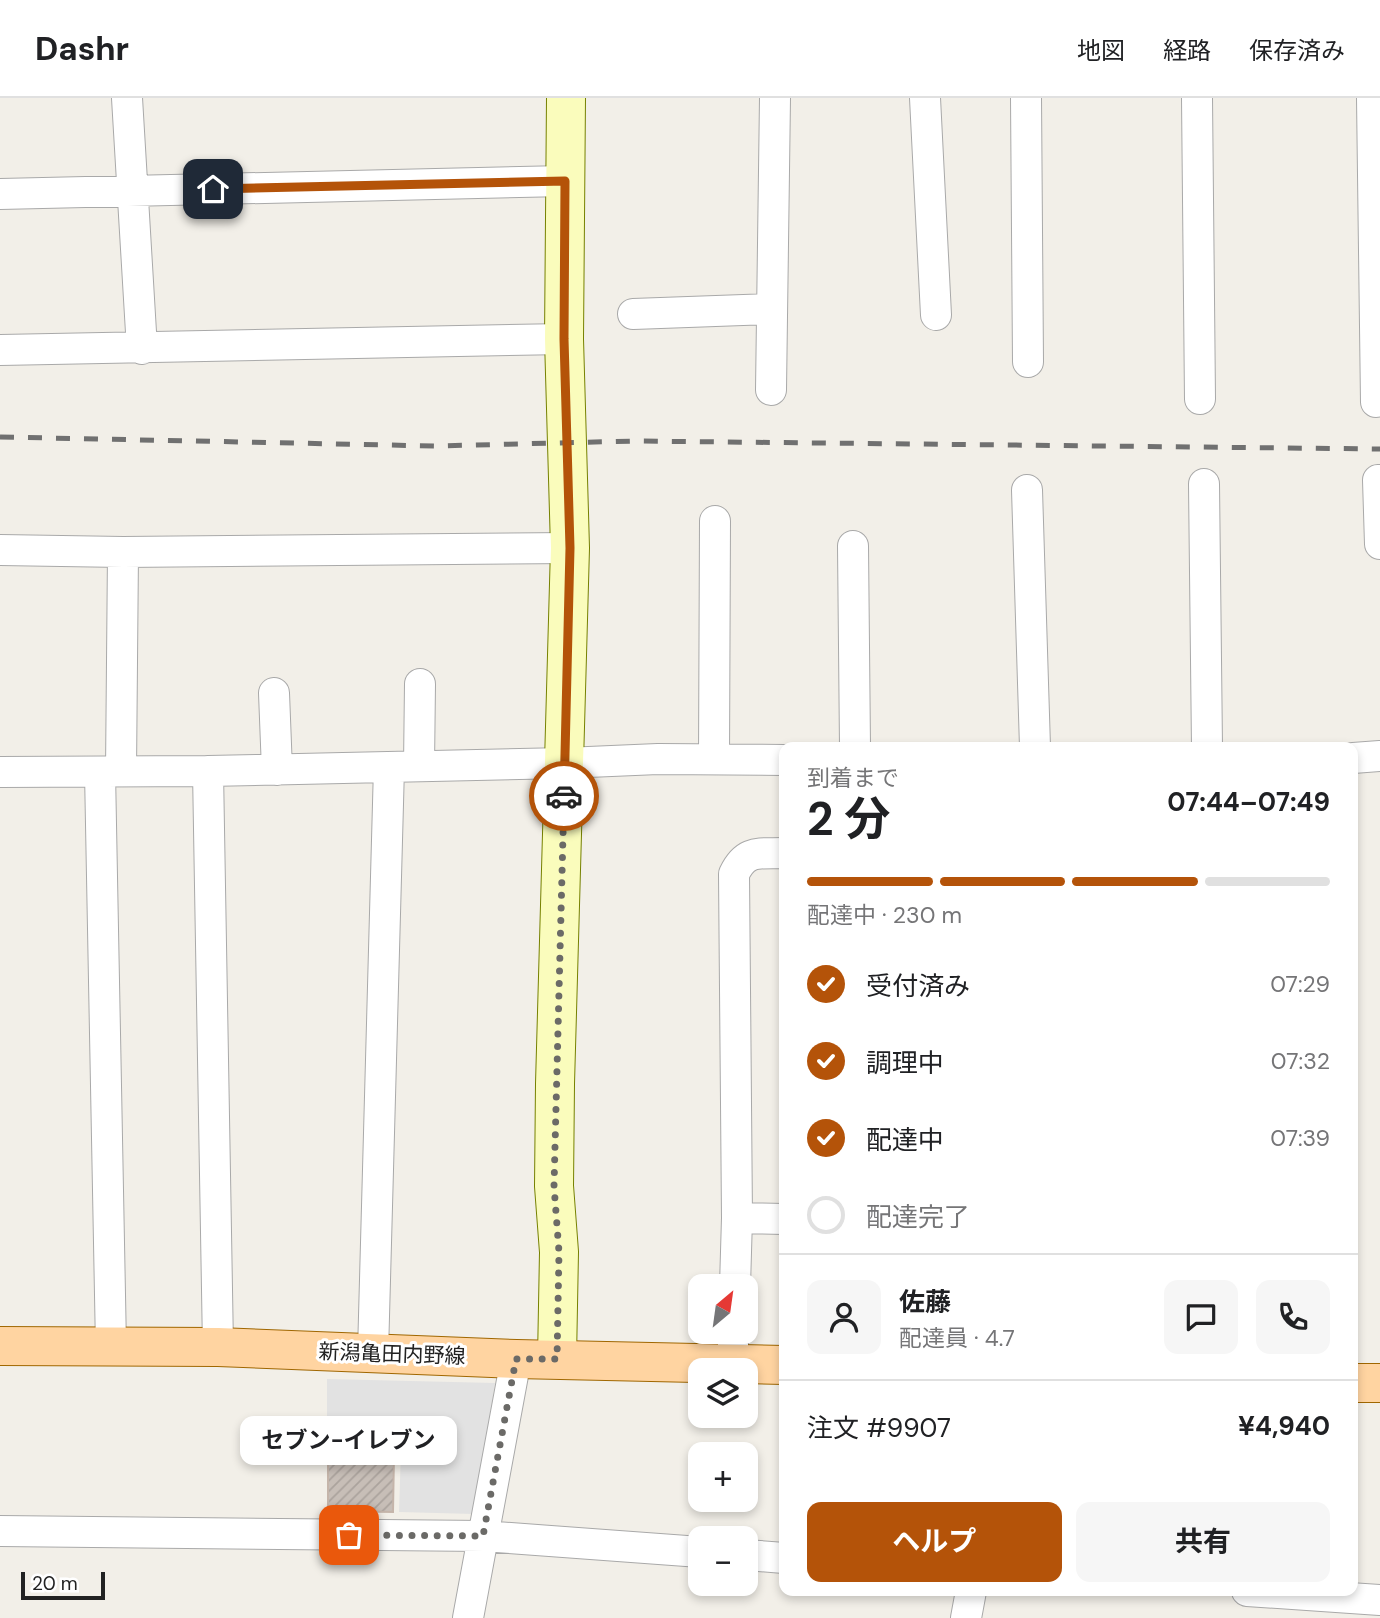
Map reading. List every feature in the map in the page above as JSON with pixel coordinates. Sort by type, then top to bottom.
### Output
[{"type":"main road","name":"新潟亀田内野線","points":[[0,1346],[218,1347],[516,1359],[733,1348],[779,1363]]},
{"type":"main road","points":[[1358,1383],[1380,1383]]},
{"type":"street","points":[[127,98],[142,349]]},
{"type":"street","points":[[557,1359],[559,1252],[554,1186],[555,1084],[570,548],[564,339],[566,98]]},
{"type":"street","points":[[771,390],[775,98]]},
{"type":"street","points":[[925,98],[936,315]]},
{"type":"street","points":[[1026,98],[1028,362]]},
{"type":"street","points":[[1197,98],[1200,399]]},
{"type":"street","points":[[1372,98],[1376,402]]},
{"type":"street","points":[[0,194],[565,181]]},
{"type":"street","points":[[633,314],[772,309]]},
{"type":"street","points":[[0,350],[564,339]]},
{"type":"street","points":[[1378,480],[1380,544]]},
{"type":"street","points":[[1203,484],[1207,742]]},
{"type":"street","points":[[1027,490],[1035,742]]},
{"type":"street","points":[[714,759],[715,521]]},
{"type":"street","points":[[853,546],[855,742]]},
{"type":"street","points":[[0,550],[123,552],[570,548]]},
{"type":"street","points":[[111,1347],[110,771],[123,552]]},
{"type":"street","points":[[419,766],[420,684]]},
{"type":"street","points":[[274,693],[277,770]]},
{"type":"street","points":[[1358,758],[1380,756]]},
{"type":"street","points":[[0,772],[277,770],[565,764],[658,759],[779,760]]},
{"type":"street","points":[[373,1353],[389,767]]},
{"type":"street","points":[[208,771],[218,1347]]},
{"type":"street","points":[[735,1274],[734,874],[741,860],[753,854],[779,853]]},
{"type":"street","points":[[737,1218],[779,1219]]},
{"type":"street","points":[[468,1618],[516,1359]]},
{"type":"street","points":[[0,1531],[483,1536],[688,1551]]},
{"type":"street","points":[[758,1556],[779,1558]]},
{"type":"street","points":[[966,1618],[970,1596]]},
{"type":"street","points":[[1321,1596],[1380,1600]]},
{"type":"shaded area","points":[[327,1379],[495,1383],[474,1514],[399,1512],[401,1451],[327,1450]]},
{"type":"building","points":[[328,1454],[394,1455],[393,1512],[328,1511]]},
{"type":"railway","points":[[0,437],[436,446],[636,441],[1380,449]]},
{"type":"way so far","points":[[349,1535],[483,1536],[516,1359],[557,1359],[559,1252],[554,1186],[555,1084],[564,796]]},
{"type":"place","name":"セブン-イレブン","points":[[349,1535]]},
{"type":"route","points":[[213,189],[565,181],[564,339],[570,548],[564,796]]}]
